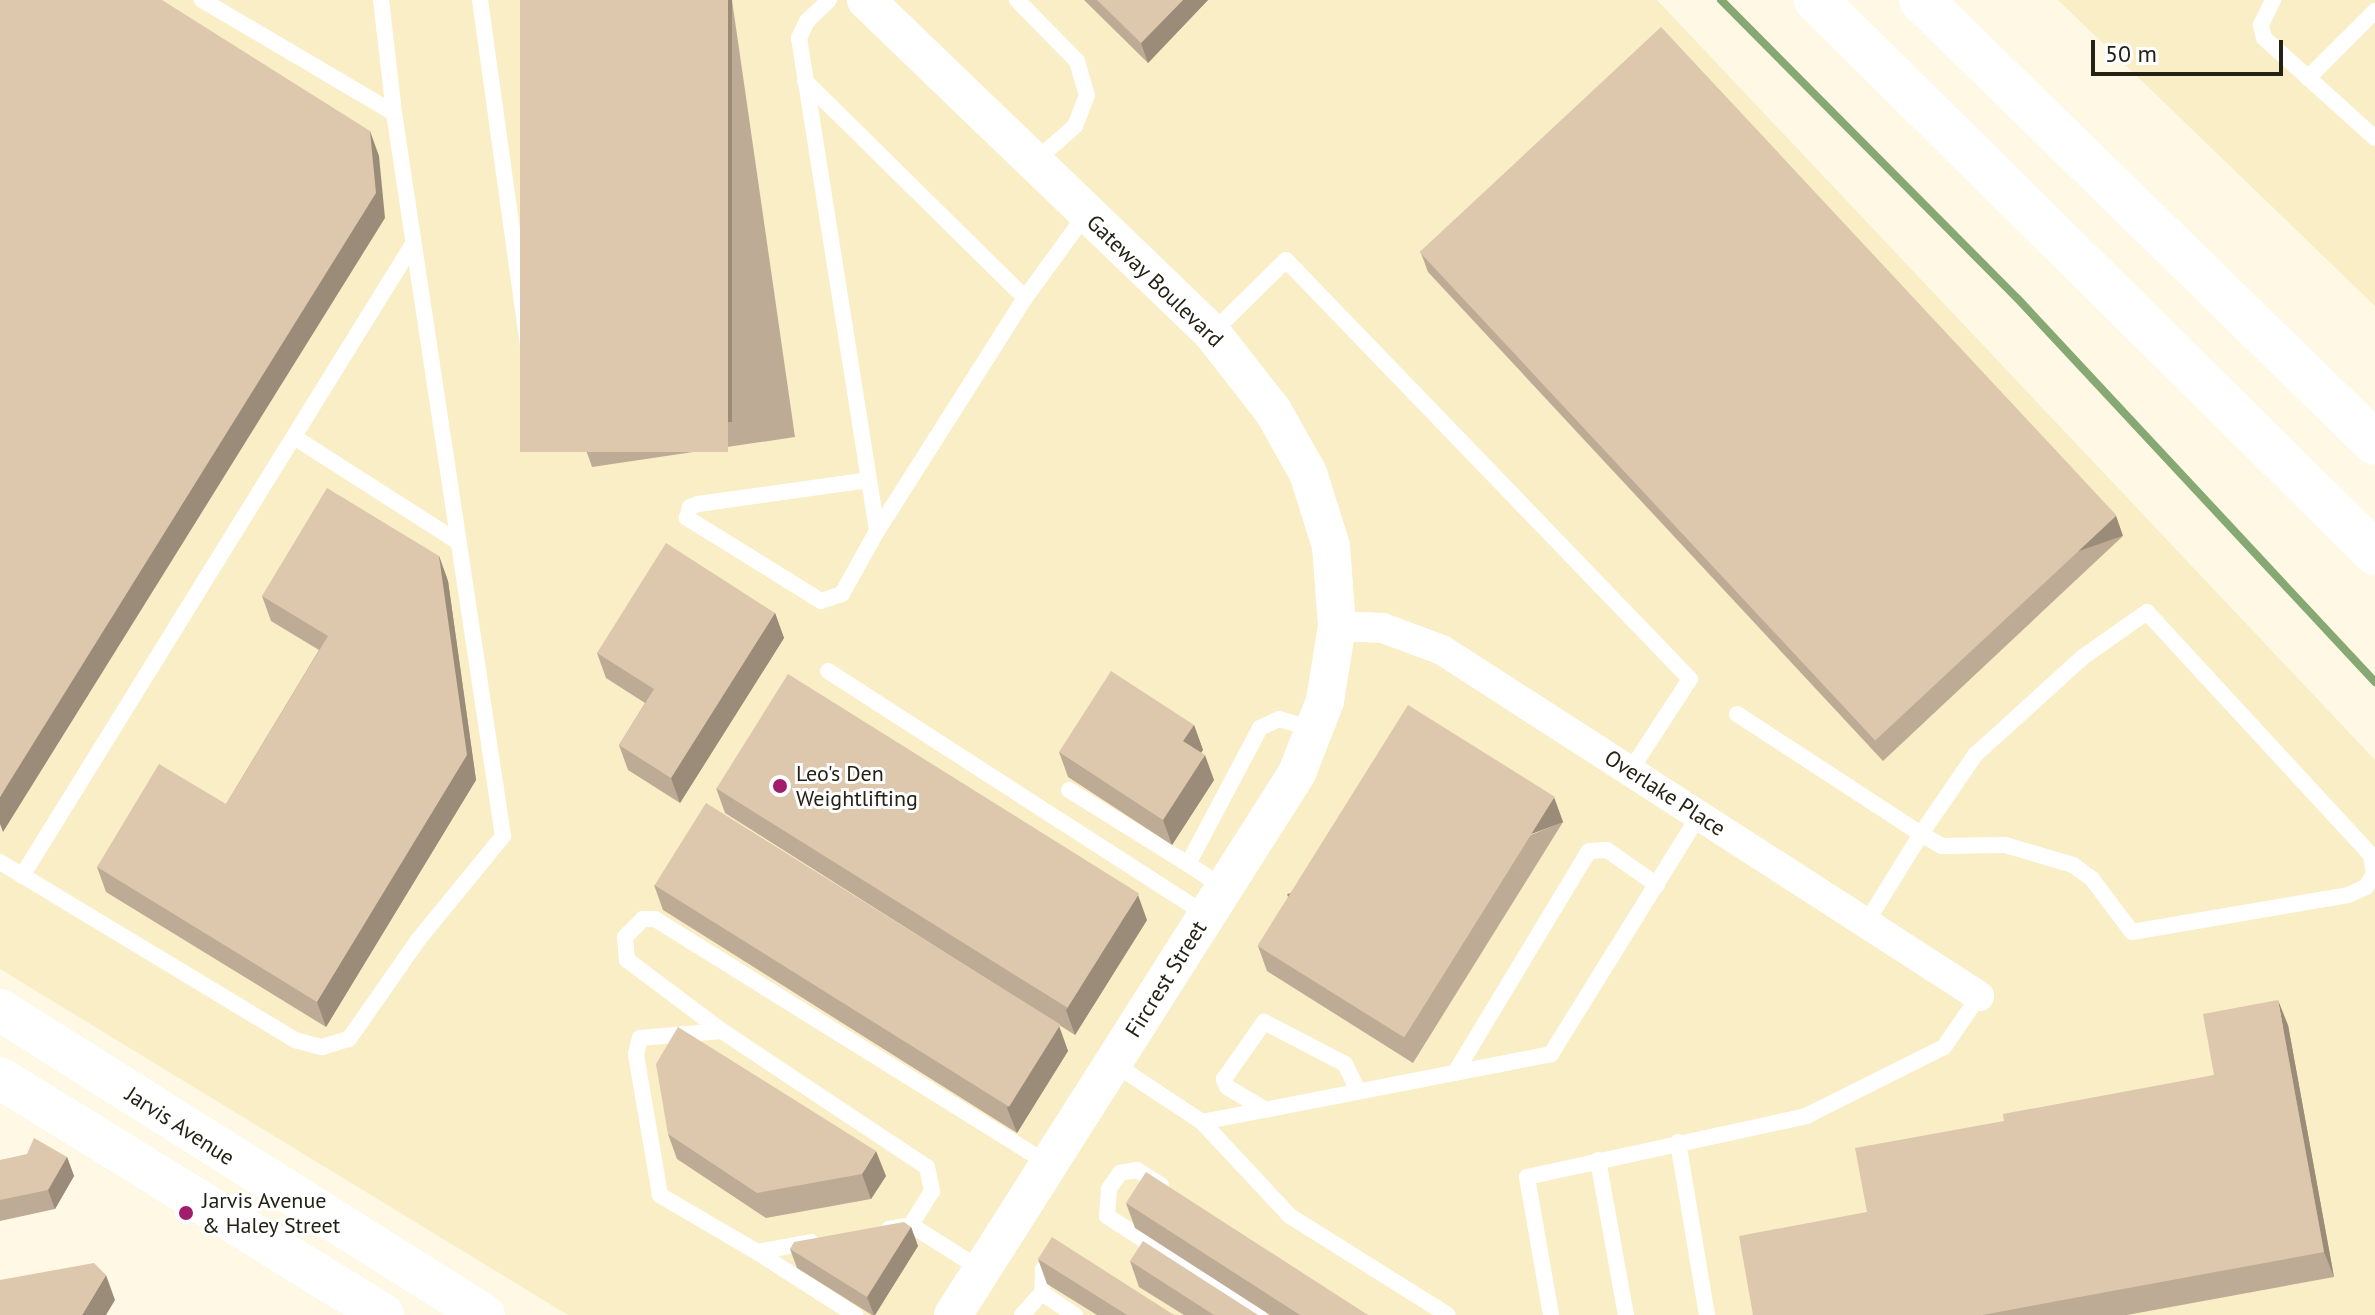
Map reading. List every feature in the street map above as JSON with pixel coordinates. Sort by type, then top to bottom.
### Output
[{"type":"highway","points":[[1816,0],[2375,553]]},
{"type":"highway","points":[[1921,0],[2375,443]]},
{"type":"highway","points":[[1954,0],[2375,410]]},
{"type":"main road","name":"Jarvis Avenue","points":[[0,1010],[484,1315]]},
{"type":"main road","points":[[0,1078],[375,1313]]},
{"type":"street","name":"Gateway Boulevard","points":[[866,0],[1212,333],[1273,411],[1308,473],[1331,546],[1337,626]]},
{"type":"street","name":"Fircrest Street","points":[[953,1315],[1297,773],[1325,701],[1337,626]]},
{"type":"street","name":"Overlake Place","points":[[1337,626],[1383,628],[1442,650],[1979,996]]},
{"type":"lane","points":[[202,0],[394,113]]},
{"type":"lane","points":[[0,862],[295,1040],[322,1047],[349,1039],[418,940],[503,836],[413,244],[381,0]]},
{"type":"lane","points":[[480,0],[542,444]]},
{"type":"lane","points":[[829,0],[807,21],[799,38],[877,531]]},
{"type":"lane","points":[[1017,0],[1077,61],[1087,95],[1075,126],[1033,163]]},
{"type":"lane","points":[[2273,0],[2261,25],[2264,38],[2375,138]]},
{"type":"lane","points":[[2308,78],[2375,11]]},
{"type":"lane","points":[[804,79],[1025,298]]},
{"type":"lane","points":[[868,480],[698,504],[690,507],[687,518],[821,601],[842,594],[877,531],[1025,298],[1086,214]]},
{"type":"lane","points":[[22,876],[413,244]]},
{"type":"lane","points":[[1212,333],[1286,260],[1690,679],[1630,771]]},
{"type":"lane","points":[[294,437],[458,542]]},
{"type":"lane","points":[[1737,714],[1921,834],[1942,846],[2005,845],[2054,855],[2092,879],[2132,932],[2348,895],[2366,887],[2374,874],[2371,855],[2147,612],[2083,657],[1975,755],[1921,834],[1866,923]]},
{"type":"lane","points":[[828,671],[1215,901]]},
{"type":"lane","points":[[1188,864],[1264,721],[1279,719],[1314,730]]},
{"type":"lane","points":[[1069,790],[1188,864],[1215,901]]},
{"type":"lane","points":[[1202,1122],[1543,1057],[1559,1047],[1699,815]]},
{"type":"lane","points":[[1455,1073],[1589,851],[1607,850],[1657,885]]},
{"type":"lane","points":[[911,1225],[932,1191],[927,1167],[722,1031],[627,960],[625,937],[643,919],[655,919],[1049,1164]]},
{"type":"lane","points":[[1551,1315],[1525,1181],[1533,1174],[1806,1116],[1944,1047],[1979,996]]},
{"type":"lane","points":[[1266,1110],[1227,1087],[1224,1079],[1264,1022],[1345,1064],[1358,1091]]},
{"type":"lane","points":[[722,1031],[640,1038],[635,1047],[660,1195],[855,1315]]},
{"type":"lane","points":[[1113,1063],[1202,1122],[1290,1216],[1448,1315]]},
{"type":"lane","points":[[1678,1142],[1707,1315]]},
{"type":"lane","points":[[1598,1160],[1626,1315]]},
{"type":"lane","points":[[1177,1195],[1137,1170],[1120,1173],[1109,1189],[1107,1216],[1259,1315]]},
{"type":"lane","points":[[865,1233],[911,1225],[982,1270]]},
{"type":"lane","points":[[757,1252],[834,1238]]},
{"type":"lane","points":[[1022,1315],[1042,1293],[1043,1269],[1053,1260],[1067,1257],[1080,1265]]},
{"type":"lane","points":[[1042,1293],[1075,1315]]},
{"type":"shaded area","points":[[0,0],[1657,0],[2375,760],[2375,1315],[568,1315],[0,969]]},
{"type":"shaded area","points":[[2058,0],[2375,0],[2375,306]]},
{"type":"building","points":[[0,0],[162,0],[370,131],[376,193],[0,797]]},
{"type":"building","points":[[520,0],[728,0],[728,452],[520,452]]},
{"type":"building","points":[[1097,0],[1183,0],[1141,43]]},
{"type":"building","points":[[1661,27],[2117,516],[1875,741],[1420,252]]},
{"type":"building","points":[[327,488],[439,556],[467,755],[317,1002],[97,867],[159,764],[226,804],[328,636],[262,596]]},
{"type":"building","points":[[666,543],[775,613],[671,778],[619,745],[654,689],[597,653]]},
{"type":"building","points":[[1111,671],[1194,725],[1183,741],[1205,755],[1163,820],[1059,752]]},
{"type":"building","points":[[788,674],[1139,893],[1068,1008],[716,788]]},
{"type":"building","points":[[1408,705],[1555,797],[1404,1038],[1258,946]]},
{"type":"building","points":[[706,803],[1060,1025],[1009,1107],[655,885]]},
{"type":"building","points":[[2278,1000],[2324,1252],[1982,1315],[1753,1315],[1739,1236],[1867,1212],[1855,1148],[2004,1121],[2003,1114],[2214,1075],[2203,1014]]},
{"type":"building","points":[[678,1027],[876,1151],[862,1174],[757,1193],[668,1134],[656,1064]]},
{"type":"building","points":[[34,1138],[67,1157],[48,1190],[0,1200],[0,1160],[27,1154]]},
{"type":"building","points":[[1146,1172],[1368,1315],[1300,1315],[1126,1203]]},
{"type":"building","points":[[904,1222],[911,1227],[867,1297],[790,1249],[794,1242]]},
{"type":"building","points":[[1052,1237],[1174,1315],[1127,1315],[1038,1259]]},
{"type":"building","points":[[1143,1241],[1258,1315],[1214,1315],[1130,1261]]},
{"type":"building","points":[[94,1263],[106,1275],[82,1315],[0,1315],[0,1280]]},
{"type":"waterway","points":[[1721,0],[2018,299],[2375,682]]},
{"type":"place","name":"Leo's Den Weightlifting","points":[[780,786]]},
{"type":"place","name":"Jarvis Avenue & Haley Street","points":[[186,1213]]}]
